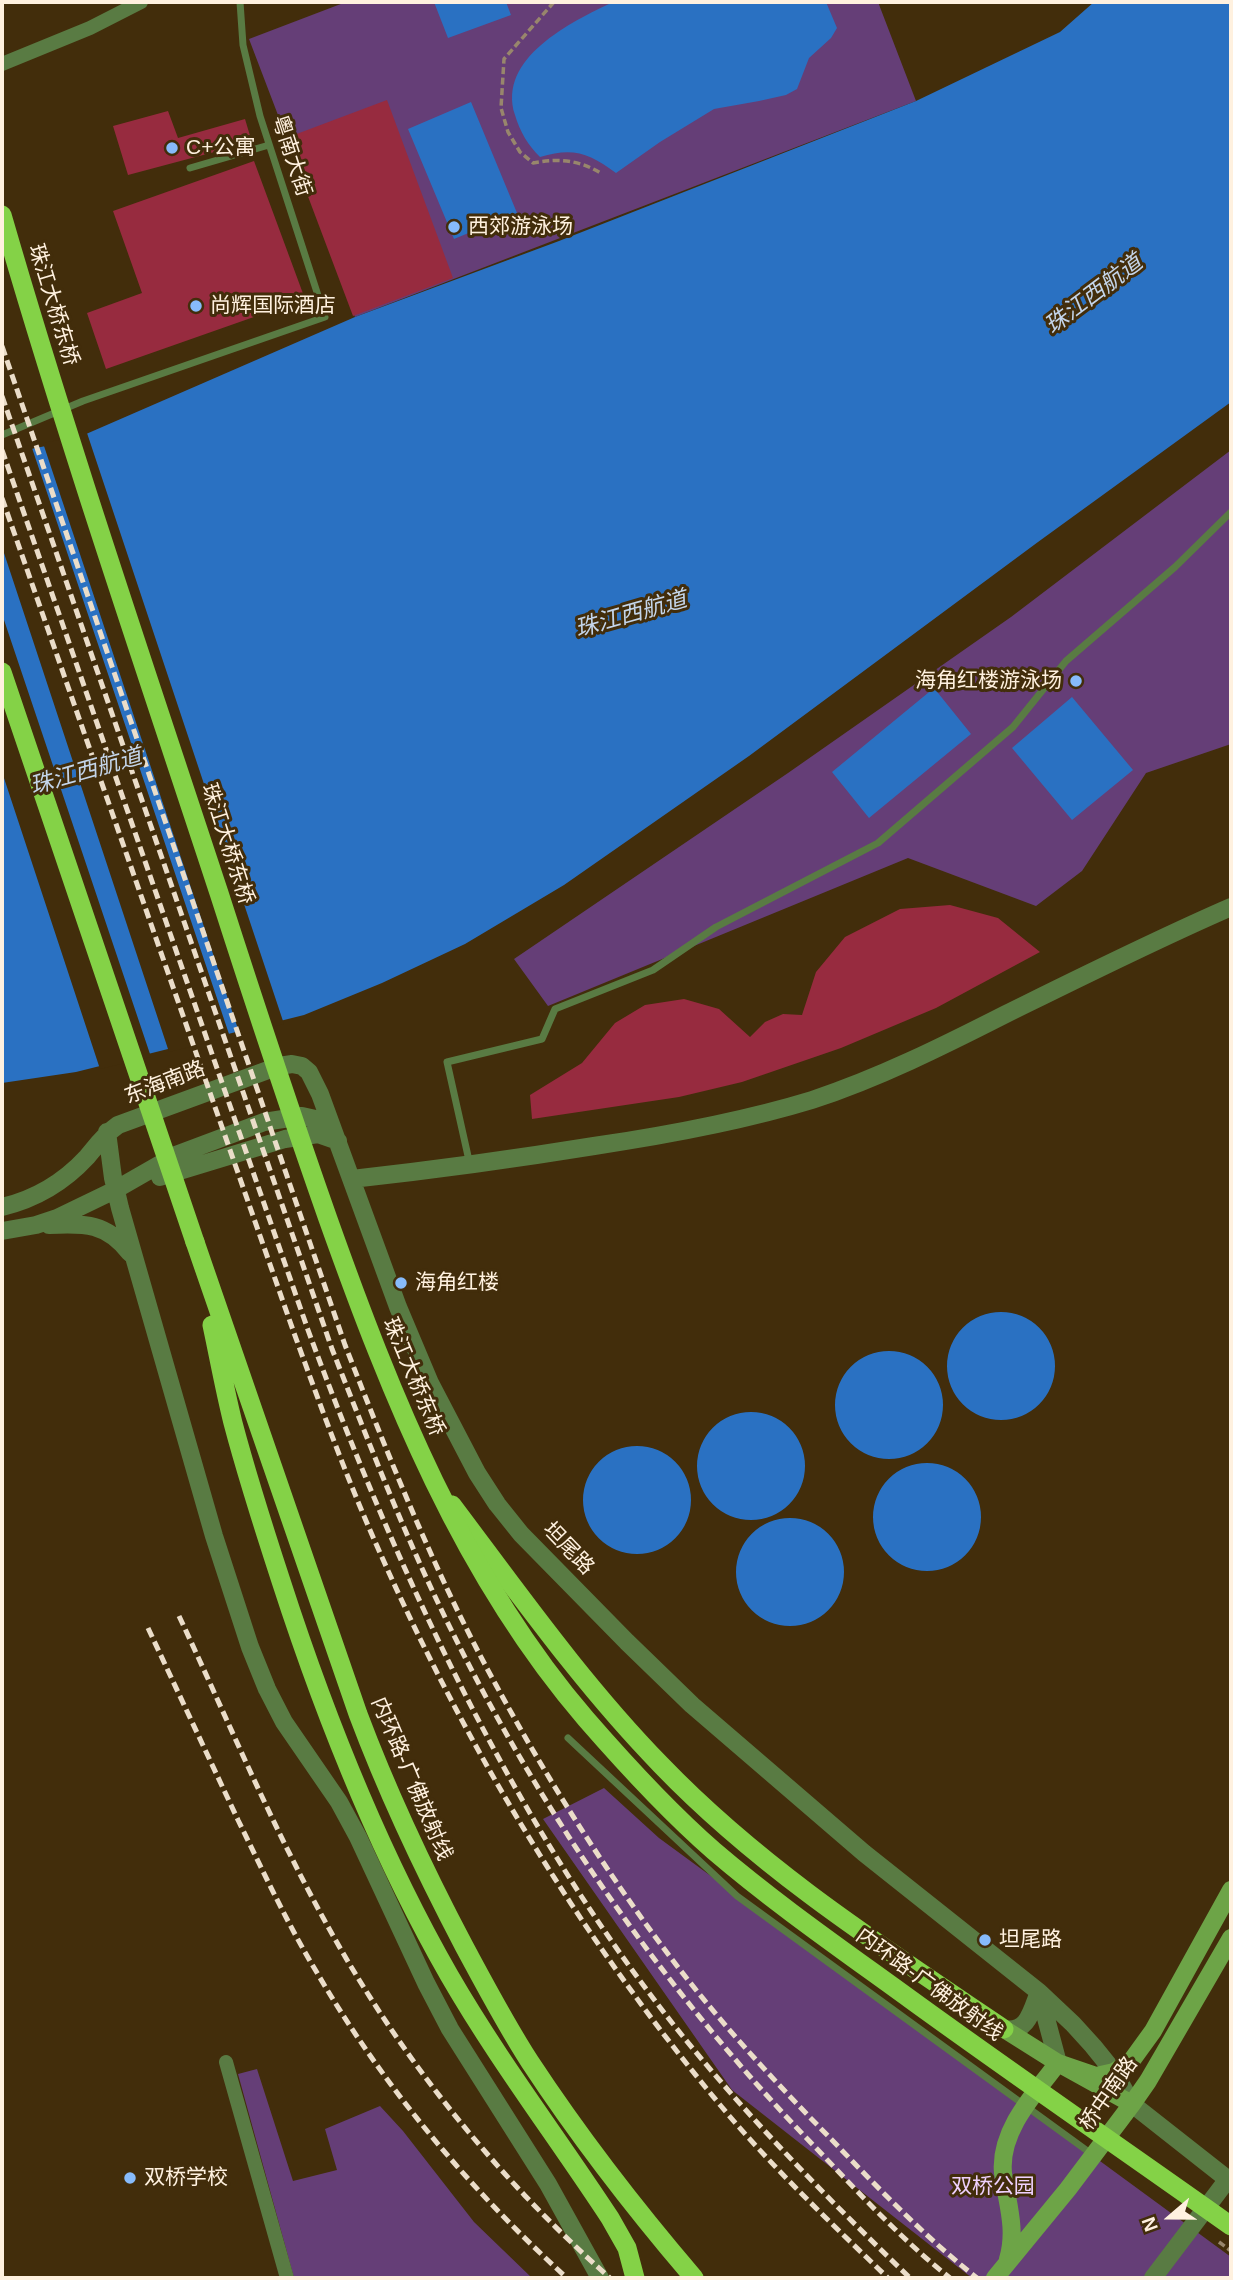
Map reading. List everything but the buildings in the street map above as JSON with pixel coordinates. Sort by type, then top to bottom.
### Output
[{"type":"highway","name":"珠江大桥东桥","points":[[2,215],[37,334],[263,1031],[373,1343],[432,1479]]},
{"type":"highway","points":[[2,248],[37,334]]},
{"type":"highway","points":[[2,672],[195,1242],[233,1423],[259,1513],[323,1700],[370,1816],[415,1911],[483,2032],[610,2218],[626,2248],[635,2278]]},
{"type":"highway","name":"内环路-广佛放射线","points":[[195,1242],[362,1727],[428,1880],[529,2061],[604,2169],[694,2278]]},
{"type":"highway","points":[[432,1479],[570,1662],[662,1766],[743,1842],[782,1874],[1004,2029]]},
{"type":"highway","name":"内环路-广佛放射线","points":[[432,1479],[483,1572],[556,1682],[636,1774],[710,1848],[830,1942],[1231,2226]]},
{"type":"main road","name":"桥中南路","points":[[1058,2063],[1096,2076],[1114,2072],[1132,2060],[1153,2031],[1231,1891]]},
{"type":"main road","name":"桥中南路","points":[[1001,2272],[1148,2081],[1231,1938]]},
{"type":"main road","points":[[1004,2029],[1132,2104]]},
{"type":"main road","points":[[1001,2272],[1013,2238],[1003,2171],[1004,2156],[1015,2123],[1058,2063]]},
{"type":"street","points":[[2,64],[90,28],[141,2]]},
{"type":"street","points":[[352,1179],[470,1165],[682,1133],[814,1099],[883,1073],[942,1046],[1158,938],[1231,907]]},
{"type":"street","name":"东海南路","points":[[2,1207],[21,1203],[41,1194],[70,1174],[107,1132],[142,1115],[279,1066],[302,1066],[314,1080],[352,1179]]},
{"type":"street","points":[[107,1132],[116,1190],[134,1259],[214,1536],[250,1647],[267,1689],[284,1722],[339,1802],[358,1837],[450,2029],[548,2184],[600,2278]]},
{"type":"street","points":[[36,1225],[116,1190],[285,1139],[335,1134]]},
{"type":"street","name":"坦尾路","points":[[352,1179],[398,1307],[430,1383],[477,1473],[521,1534],[627,1642],[719,1728],[874,1861],[1039,1992],[1073,2024],[1114,2072],[1132,2104]]},
{"type":"street","points":[[2,1230],[36,1225],[87,1224],[113,1234],[134,1259]]},
{"type":"street","points":[[1004,2029],[1012,2031],[1021,2028],[1027,2021],[1039,1992]]},
{"type":"street","points":[[1039,1992],[1058,2063]]},
{"type":"street","points":[[226,2062],[287,2278]]},
{"type":"street","points":[[1132,2104],[1230,2180],[1153,2278]]},
{"type":"lane","name":"粵南大街","points":[[2,435],[83,401],[325,317],[260,116],[243,45],[240,2]]},
{"type":"lane","points":[[190,168],[269,145]]},
{"type":"lane","points":[[470,1165],[447,1062],[542,1039],[555,1009],[653,970],[716,927],[878,843],[1013,727],[1066,661],[1175,567],[1231,512]]},
{"type":"lane","points":[[568,1738],[737,1896],[1093,2155]]},
{"type":"path","points":[[554,2],[504,59],[501,108],[508,132],[520,152],[533,163],[570,160],[602,174]]},
{"type":"green space","name":"西郊游泳场","points":[[346,2],[878,2],[916,101],[355,317],[249,39]]},
{"type":"green space","name":"海角红楼游泳场","points":[[1231,450],[1231,744],[1146,773],[1082,871],[1036,906],[908,858],[548,1006],[514,959],[1011,617]]},
{"type":"green space","name":"双桥公园","points":[[604,1788],[659,1838],[1231,2257],[1231,2278],[972,2278],[732,2090],[543,1819]]},
{"type":"green space","points":[[257,2069],[293,2181],[337,2170],[325,2129],[380,2106],[403,2131],[474,2222],[532,2278],[294,2278],[238,2074]]},
{"type":"water","points":[[434,2],[506,2],[511,15],[448,38]]},
{"type":"water","points":[[613,2],[826,2],[837,28],[831,38],[809,58],[797,89],[786,95],[714,109],[616,173],[589,157],[571,152],[540,157],[525,138],[515,115],[512,95],[517,76],[527,59],[541,45],[577,20]]},
{"type":"water","name":"珠江西航道","points":[[1094,2],[1231,2],[1231,402],[749,756],[564,885],[465,944],[382,983],[304,1015],[76,1072],[2,1083],[2,455],[70,441],[355,317],[559,241],[916,101],[1060,32]]},
{"type":"water","points":[[471,102],[517,213],[454,239],[408,129]]},
{"type":"water","points":[[934,688],[971,734],[869,818],[832,772]]},
{"type":"water","points":[[1072,697],[1133,770],[1072,820],[1012,748]]},
{"type":"water","points":[[1001,1312],[1022,1316],[1039,1328],[1051,1345],[1055,1366],[1051,1387],[1039,1404],[1022,1416],[1001,1420],[980,1416],[963,1404],[951,1387],[947,1366],[951,1345],[963,1328],[980,1316]]},
{"type":"water","points":[[889,1351],[910,1355],[927,1367],[939,1384],[943,1405],[939,1426],[927,1443],[910,1455],[889,1459],[868,1455],[851,1443],[839,1426],[835,1405],[839,1384],[851,1367],[868,1355]]},
{"type":"water","points":[[751,1412],[772,1416],[789,1428],[801,1445],[805,1466],[801,1487],[789,1504],[772,1516],[751,1520],[730,1516],[713,1504],[701,1487],[697,1466],[701,1445],[713,1428],[730,1416]]},
{"type":"water","points":[[637,1446],[658,1450],[675,1462],[687,1479],[691,1500],[687,1521],[675,1538],[658,1550],[637,1554],[616,1550],[599,1538],[587,1521],[583,1500],[587,1479],[599,1462],[616,1450]]},
{"type":"water","points":[[927,1463],[948,1467],[965,1479],[977,1496],[981,1517],[977,1538],[965,1555],[948,1567],[927,1571],[906,1567],[889,1555],[877,1538],[873,1517],[877,1496],[889,1479],[906,1467]]},
{"type":"water","points":[[790,1518],[811,1522],[828,1534],[840,1551],[844,1572],[840,1593],[828,1610],[811,1622],[790,1626],[769,1622],[752,1610],[740,1593],[736,1572],[740,1551],[752,1534],[769,1522]]},
{"type":"pier","points":[[86,430],[284,1024],[240,1035],[43,443],[69,438]]},
{"type":"pier","points":[[31,445],[230,1037],[169,1052],[2,547],[2,451]]},
{"type":"pier","points":[[2,614],[151,1057],[100,1069],[2,772]]},
{"type":"railway","points":[[2,346],[345,1345],[415,1517],[474,1644],[574,1819],[681,1972],[744,2046],[810,2117],[902,2212],[977,2278]]},
{"type":"railway","points":[[2,396],[332,1349],[405,1530],[470,1666],[510,1741],[554,1814],[601,1885],[703,2021],[758,2086],[848,2182],[898,2232],[950,2278]]},
{"type":"railway","points":[[2,450],[308,1330],[380,1512],[463,1691],[560,1863],[614,1945],[673,2024],[787,2155],[910,2278]]},
{"type":"railway","points":[[2,498],[304,1361],[357,1500],[416,1629],[492,1775],[578,1915],[625,1982],[674,2048],[745,2134],[888,2278]]},
{"type":"railway","points":[[179,1616],[306,1886],[354,1972],[385,2020],[453,2113],[489,2156],[528,2199],[610,2278]]},
{"type":"railway","points":[[148,1628],[276,1897],[305,1953],[342,2014],[399,2095],[462,2172],[567,2278]]},
{"type":"place","name":"C+公寓","points":[[172,148]]},
{"type":"place","name":"西郊游泳场","points":[[454,227]]},
{"type":"place","name":"尚辉国际酒店","points":[[196,306]]},
{"type":"place","name":"海角红楼游泳场","points":[[1076,681]]},
{"type":"place","name":"海角红楼","points":[[401,1283]]},
{"type":"place","name":"坦尾路","points":[[985,1940]]},
{"type":"place","name":"双桥学校","points":[[130,2178]]}]
